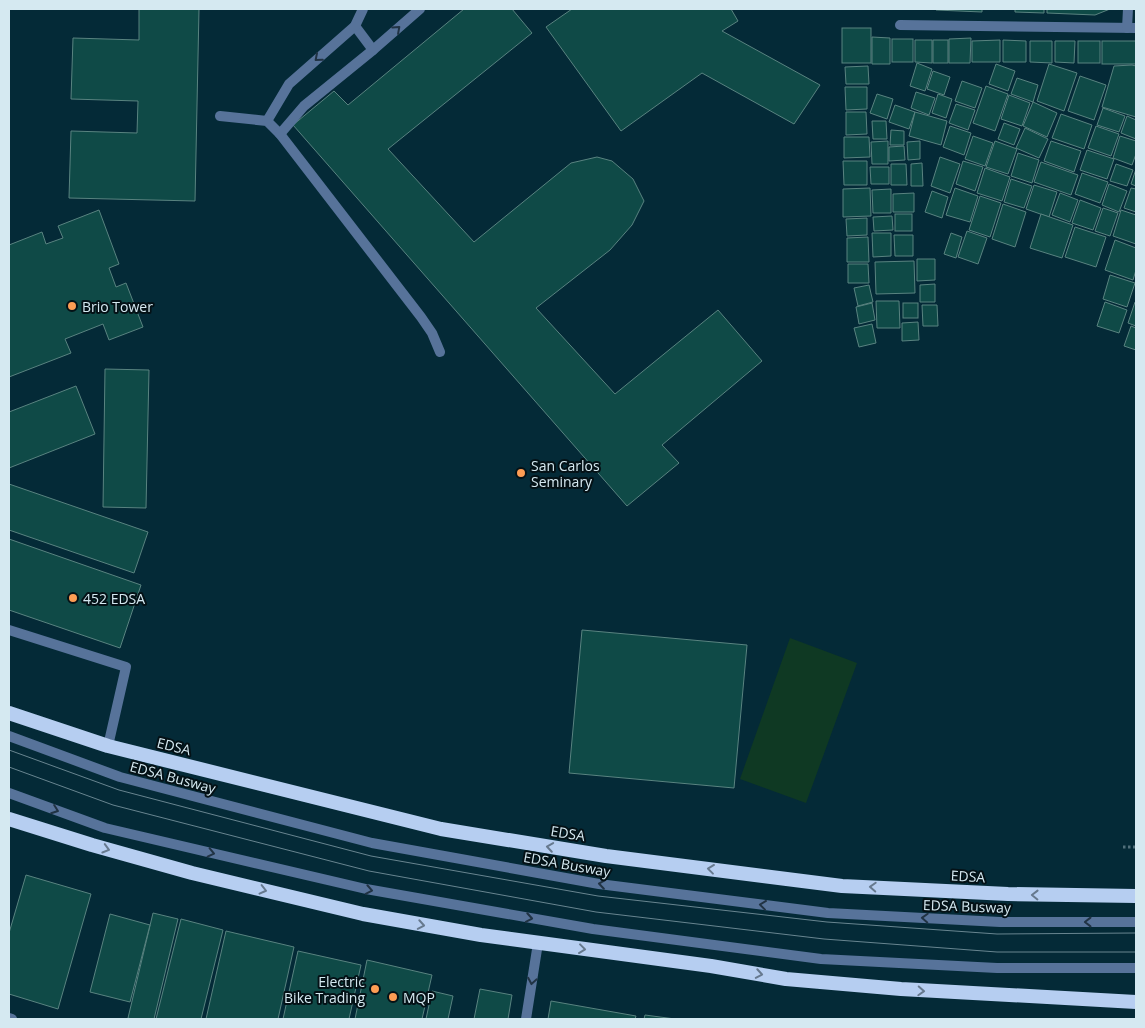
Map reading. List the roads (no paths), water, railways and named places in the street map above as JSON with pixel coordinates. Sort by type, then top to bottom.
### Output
[{"type":"highway","name":"EDSA","points":[[9,713],[108,746],[442,829],[606,856],[842,886],[1008,894],[1136,896]]},
{"type":"highway","points":[[9,819],[192,873],[363,914],[538,943],[702,964],[805,981],[901,990],[1136,1002]]},
{"type":"street","points":[[267,121],[289,84],[355,26],[364,9]]},
{"type":"street","points":[[280,134],[304,106],[420,9]]},
{"type":"street","points":[[900,25],[1132,28],[1128,9]]},
{"type":"street","points":[[355,26],[373,50]]},
{"type":"street","points":[[220,116],[267,121],[280,134],[421,317],[432,332],[440,352]]},
{"type":"street","points":[[9,630],[126,668],[108,746]]},
{"type":"street","name":"EDSA Busway","points":[[9,736],[120,777],[372,843],[599,884],[828,913],[1000,922],[1136,922]]},
{"type":"street","points":[[9,793],[105,828],[327,880],[366,889],[593,929],[821,959],[997,968],[1136,968]]},
{"type":"street","points":[[526,1019],[538,943]]},
{"type":"tram line","points":[[9,750],[119,790],[371,856],[598,896],[827,922],[997,934],[1136,933]]},
{"type":"tram line","points":[[9,767],[113,805],[369,871],[596,912],[824,939],[997,952],[1136,952]]},
{"type":"place","name":"Brio Tower","points":[[72,306]]},
{"type":"place","name":"San Carlos Seminary","points":[[521,473]]},
{"type":"place","name":"452 EDSA","points":[[73,598]]},
{"type":"place","name":"Electric Bike Trading","points":[[375,989]]},
{"type":"place","name":"MQP","points":[[393,997]]}]
